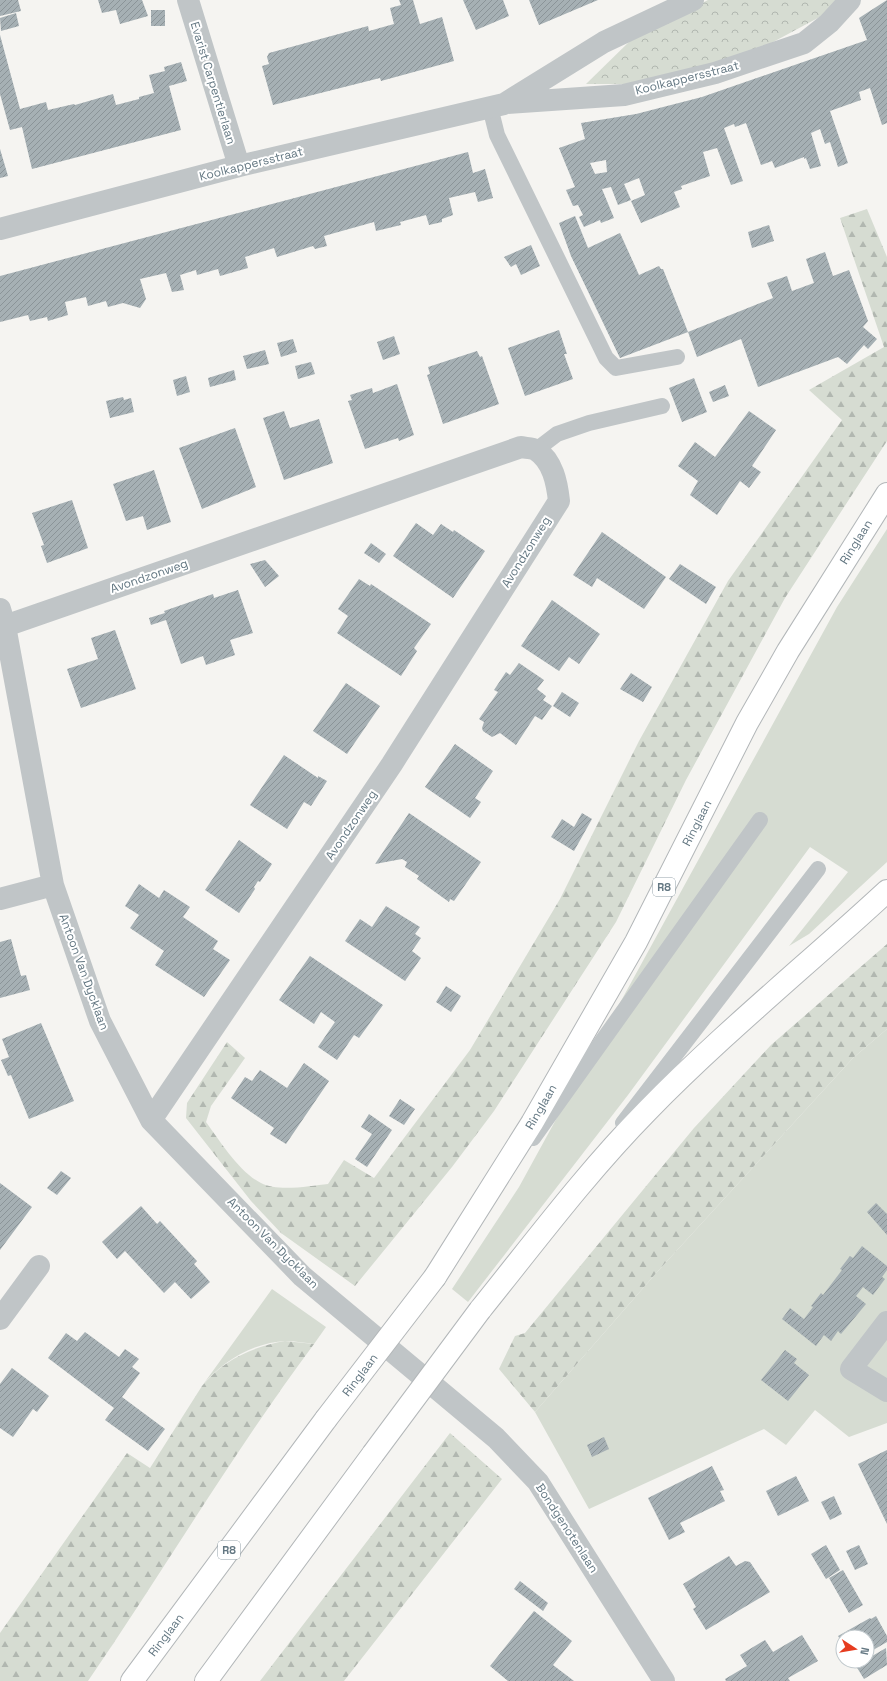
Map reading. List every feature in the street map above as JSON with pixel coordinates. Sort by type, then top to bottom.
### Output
[{"type":"highway","name":"Ringlaan","points":[[132,1681],[326,1419],[435,1277],[532,1123],[636,942],[747,723],[788,651],[887,494]]},
{"type":"highway","points":[[206,1681],[480,1310],[594,1168],[647,1111],[702,1057],[887,891]]},
{"type":"street","name":"Evarist Carpentierlaan","points":[[188,0],[239,166]]},
{"type":"street","name":"Koolkappersstraat","points":[[0,229],[239,166],[497,105],[624,95],[715,74],[804,43],[828,23],[850,0]]},
{"type":"street","name":"Koolkappersstraat","points":[[497,105],[604,42],[690,1]]},
{"type":"street","name":"Avondzonweg","points":[[3,618],[521,447],[536,450],[547,462],[556,478],[559,501],[392,764],[151,1120]]},
{"type":"street","name":"Antoon Van Dycklaan","points":[[3,618],[54,885],[100,1021],[151,1120],[302,1276],[408,1364]]},
{"type":"street","points":[[0,899],[54,885]]},
{"type":"street","points":[[1,1315],[39,1266]]},
{"type":"street","points":[[887,1322],[851,1369],[887,1391]]},
{"type":"street","name":"Bondgenotenlaan","points":[[408,1364],[496,1438],[538,1482],[664,1681]]},
{"type":"lane","points":[[497,105],[497,136],[606,358],[616,368],[677,357]]},
{"type":"lane","points":[[536,450],[557,434],[589,423],[662,406]]},
{"type":"lane","points":[[435,1277],[760,820]]},
{"type":"lane","points":[[480,1310],[818,869]]},
{"type":"green space","points":[[708,0],[840,0],[829,12],[747,56],[634,84],[586,84],[632,39]]},
{"type":"green space","points":[[867,209],[887,257],[887,441],[785,598],[686,780],[616,922],[494,1111],[452,1167],[355,1286],[281,1233],[251,1201],[186,1118],[187,1103],[227,1042],[245,1058],[211,1106],[206,1122],[230,1156],[245,1172],[268,1186],[294,1188],[312,1186],[328,1184],[344,1160],[374,1178],[470,1050],[560,899],[639,741],[728,581],[842,420],[809,390],[884,347],[840,218]]},
{"type":"green space","points":[[887,529],[887,862],[809,934],[789,946],[848,872],[810,847],[628,1095],[468,1302],[452,1289],[519,1187],[837,607]]},
{"type":"green space","points":[[887,944],[887,1029],[853,1058],[658,1271],[535,1412],[499,1369],[515,1336],[525,1333],[694,1128],[771,1045]]},
{"type":"green space","points":[[887,1029],[887,1423],[849,1437],[815,1410],[786,1445],[764,1429],[589,1509],[535,1412],[658,1271],[853,1058]]},
{"type":"green space","points":[[272,1289],[326,1327],[314,1344],[286,1341],[274,1342],[250,1349],[228,1361],[202,1386]]},
{"type":"green space","points":[[285,1341],[314,1344],[255,1427],[88,1681],[0,1681],[0,1633],[127,1453],[150,1468],[202,1386],[210,1377],[219,1369],[239,1356],[261,1347]]},
{"type":"green space","points":[[450,1433],[502,1479],[344,1681],[260,1681]]},
{"type":"building","points":[[0,0],[18,0],[21,11],[0,16]]},
{"type":"building","points":[[98,0],[142,0],[148,16],[120,24],[116,10],[102,13]]},
{"type":"building","points":[[399,0],[413,0],[420,24],[442,17],[454,61],[381,81],[380,78],[273,105],[262,66],[269,64],[267,57],[269,53],[368,26],[369,31],[394,24],[390,8],[401,5]]},
{"type":"building","points":[[463,0],[503,0],[509,16],[476,30]]},
{"type":"building","points":[[529,0],[598,0],[539,25]]},
{"type":"building","points":[[887,0],[887,123],[882,125],[870,88],[859,92],[861,100],[830,111],[848,163],[838,167],[830,142],[825,144],[820,129],[811,133],[821,166],[810,169],[806,158],[804,159],[804,157],[775,168],[772,161],[761,165],[746,123],[735,127],[734,124],[724,128],[743,181],[731,185],[717,148],[703,152],[710,176],[681,186],[682,189],[674,192],[680,207],[641,223],[631,201],[645,195],[639,178],[624,184],[631,200],[618,205],[611,187],[602,189],[614,218],[601,223],[600,220],[584,227],[579,217],[583,215],[578,205],[573,206],[566,190],[575,187],[559,148],[585,139],[581,123],[636,114],[702,97],[867,40],[859,18]],"holes":[[[606,160],[607,172],[595,174],[590,163]]]},
{"type":"building","points":[[151,10],[165,10],[165,26],[151,26]]},
{"type":"building","points":[[16,13],[19,26],[1,31],[0,18]]},
{"type":"building","points":[[0,35],[20,109],[46,102],[48,110],[75,105],[113,94],[116,105],[139,99],[139,97],[154,93],[149,75],[165,71],[164,67],[181,62],[187,81],[169,86],[181,130],[32,169],[22,127],[10,130],[0,94]]},
{"type":"building","points":[[0,149],[8,176],[0,178]]},
{"type":"building","points":[[468,152],[473,173],[485,169],[493,198],[478,202],[475,192],[449,198],[453,215],[442,219],[442,222],[429,225],[426,215],[400,222],[401,225],[376,231],[374,222],[324,236],[327,246],[315,249],[313,246],[277,257],[274,248],[245,257],[248,268],[220,276],[218,269],[197,275],[196,270],[180,275],[184,290],[172,292],[166,273],[140,279],[146,299],[140,308],[123,303],[108,307],[106,301],[88,306],[86,297],[65,302],[68,315],[48,321],[47,317],[30,321],[28,315],[0,322],[0,276]]},
{"type":"building","points":[[575,216],[588,248],[620,233],[639,275],[659,266],[663,269],[688,332],[620,358],[571,256],[559,223]]},
{"type":"building","points":[[769,225],[774,241],[752,248],[748,232]]},
{"type":"building","points":[[531,245],[540,266],[521,275],[516,264],[511,267],[504,257]]},
{"type":"building","points":[[825,252],[833,276],[849,270],[868,321],[863,327],[877,339],[868,349],[864,345],[847,364],[838,357],[758,387],[741,339],[697,357],[688,332],[773,298],[767,283],[787,276],[792,291],[814,283],[806,259]]},
{"type":"building","points":[[559,330],[567,354],[564,354],[573,379],[525,396],[508,348]]},
{"type":"building","points":[[394,336],[400,354],[383,360],[377,342]]},
{"type":"building","points":[[293,339],[297,352],[281,357],[277,343]]},
{"type":"building","points":[[265,350],[269,364],[247,369],[243,356]]},
{"type":"building","points":[[477,351],[480,357],[482,356],[499,404],[443,424],[427,375],[430,374],[428,367]]},
{"type":"building","points":[[311,362],[315,374],[298,379],[295,366]]},
{"type":"building","points":[[234,370],[236,380],[210,387],[208,378]]},
{"type":"building","points":[[186,376],[190,392],[177,396],[173,380]]},
{"type":"building","points":[[694,378],[707,412],[682,422],[669,388]]},
{"type":"building","points":[[397,384],[414,435],[399,441],[398,438],[365,449],[348,401],[352,400],[350,395],[372,388],[373,393]]},
{"type":"building","points":[[725,385],[729,396],[713,402],[709,392]]},
{"type":"building","points":[[123,397],[124,400],[131,398],[134,412],[110,418],[106,401]]},
{"type":"building","points":[[284,411],[290,428],[319,419],[333,463],[284,480],[263,418]]},
{"type":"building","points":[[749,411],[776,430],[752,466],[761,472],[749,488],[740,481],[717,515],[690,495],[698,481],[678,466],[695,442],[715,457]]},
{"type":"building","points":[[235,428],[256,487],[202,509],[179,448]]},
{"type":"building","points":[[154,470],[171,522],[147,530],[143,516],[126,521],[113,484]]},
{"type":"building","points":[[72,500],[88,548],[47,563],[41,546],[44,545],[32,513]]},
{"type":"building","points":[[416,523],[433,535],[441,524],[453,532],[454,530],[485,551],[453,598],[393,556]]},
{"type":"building","points":[[602,532],[666,577],[644,609],[597,578],[592,587],[573,575]]},
{"type":"building","points":[[371,543],[386,554],[379,563],[364,553]]},
{"type":"building","points":[[265,560],[279,576],[265,587],[250,564]]},
{"type":"building","points":[[680,564],[716,587],[706,604],[669,579]]},
{"type":"building","points":[[359,579],[370,586],[371,584],[431,624],[414,648],[417,651],[401,676],[337,633],[348,616],[338,609]]},
{"type":"building","points":[[238,590],[253,633],[230,640],[235,655],[206,665],[203,656],[181,664],[166,620],[151,625],[149,618],[165,613],[164,611],[213,594],[214,598]]},
{"type":"building","points":[[552,600],[600,634],[579,664],[569,657],[559,671],[521,646]]},
{"type":"building","points":[[115,630],[136,689],[81,708],[67,669],[98,659],[91,638]]},
{"type":"building","points":[[519,663],[544,680],[537,689],[546,696],[543,700],[552,706],[542,720],[535,716],[516,745],[500,733],[492,737],[483,731],[482,728],[484,722],[479,719],[498,692],[494,690],[506,672],[510,675]]},
{"type":"building","points":[[631,673],[652,687],[643,702],[620,689]]},
{"type":"building","points":[[346,683],[380,706],[347,754],[313,731]]},
{"type":"building","points":[[562,692],[579,703],[570,717],[553,706]]},
{"type":"building","points":[[455,744],[493,771],[475,798],[481,802],[470,818],[425,787]]},
{"type":"building","points":[[284,755],[318,778],[318,776],[327,781],[311,806],[304,802],[287,829],[250,805]]},
{"type":"building","points":[[409,813],[481,862],[454,901],[450,899],[449,902],[417,879],[419,876],[405,867],[407,862],[402,859],[375,864]]},
{"type":"building","points":[[582,813],[592,819],[574,851],[551,837],[562,819],[574,827]]},
{"type":"building","points":[[239,840],[272,864],[260,882],[258,881],[254,887],[255,889],[239,913],[205,890]]},
{"type":"building","points":[[139,884],[159,898],[164,890],[190,907],[183,917],[218,941],[213,949],[230,960],[204,997],[155,965],[164,951],[130,928],[139,915],[125,906]]},
{"type":"building","points":[[386,906],[420,927],[415,934],[421,938],[412,951],[421,958],[405,981],[345,941],[360,919],[372,927]]},
{"type":"building","points":[[11,939],[21,976],[26,975],[30,990],[0,998],[0,942]]},
{"type":"building","points":[[310,956],[383,1005],[359,1038],[354,1035],[337,1060],[318,1047],[335,1022],[321,1012],[314,1024],[279,1000]]},
{"type":"building","points":[[446,986],[461,996],[451,1012],[436,1002]]},
{"type":"building","points":[[41,1023],[74,1101],[29,1119],[11,1075],[8,1076],[1,1060],[9,1057],[2,1039]]},
{"type":"building","points":[[304,1063],[329,1081],[286,1144],[270,1134],[274,1128],[231,1098],[245,1077],[252,1081],[260,1070],[287,1088]]},
{"type":"building","points":[[400,1099],[415,1109],[404,1125],[389,1116]]},
{"type":"building","points":[[369,1114],[392,1130],[367,1167],[355,1159],[372,1134],[361,1127]]},
{"type":"building","points":[[61,1171],[71,1178],[57,1195],[47,1188]]},
{"type":"building","points":[[0,1183],[32,1207],[0,1250]]},
{"type":"building","points":[[876,1203],[887,1214],[887,1235],[867,1212]]},
{"type":"building","points":[[141,1206],[157,1224],[160,1221],[197,1261],[194,1264],[210,1282],[191,1299],[175,1282],[164,1293],[125,1251],[117,1259],[102,1242]]},
{"type":"building","points":[[862,1246],[887,1266],[887,1270],[882,1277],[885,1279],[873,1295],[863,1287],[856,1296],[866,1304],[841,1334],[838,1331],[831,1341],[824,1335],[816,1346],[782,1319],[790,1308],[819,1331],[804,1319],[813,1307],[811,1306],[821,1293],[823,1295],[842,1270],[840,1269],[850,1256],[853,1258]]},
{"type":"building","points":[[85,1332],[119,1357],[125,1349],[139,1359],[132,1367],[140,1373],[122,1397],[165,1429],[148,1451],[105,1420],[114,1408],[48,1358],[66,1333],[77,1341]]},
{"type":"building","points":[[785,1350],[797,1359],[794,1363],[809,1375],[788,1401],[761,1380]]},
{"type":"building","points":[[12,1368],[49,1396],[37,1412],[33,1409],[13,1437],[0,1428],[0,1384]]},
{"type":"building","points":[[604,1437],[609,1449],[592,1457],[587,1445]]},
{"type":"building","points":[[887,1450],[887,1524],[858,1464]]},
{"type":"building","points":[[712,1466],[724,1490],[720,1491],[725,1501],[680,1523],[685,1532],[669,1540],[648,1498]]},
{"type":"building","points":[[796,1476],[809,1501],[778,1516],[766,1491]]},
{"type":"building","points":[[834,1496],[842,1514],[830,1520],[821,1502]]},
{"type":"building","points":[[826,1545],[840,1570],[826,1579],[811,1554]]},
{"type":"building","points":[[859,1545],[868,1564],[855,1570],[846,1551]]},
{"type":"building","points":[[729,1556],[736,1566],[745,1561],[750,1562],[770,1592],[706,1630],[693,1609],[696,1607],[683,1584]]},
{"type":"building","points":[[843,1570],[863,1605],[849,1613],[829,1578]]},
{"type":"building","points":[[520,1581],[548,1603],[543,1611],[514,1589]]},
{"type":"building","points":[[534,1611],[572,1641],[553,1665],[574,1681],[508,1681],[490,1666]]},
{"type":"building","points":[[876,1616],[887,1636],[887,1642],[875,1649],[875,1629],[850,1629],[870,1618],[871,1619]]},
{"type":"building","points":[[802,1635],[818,1661],[788,1678],[790,1681],[726,1681],[725,1679],[747,1666],[740,1655],[765,1640],[773,1652]]},
{"type":"building","points":[[886,1648],[887,1665],[864,1679],[858,1669],[875,1669],[875,1654]]}]
